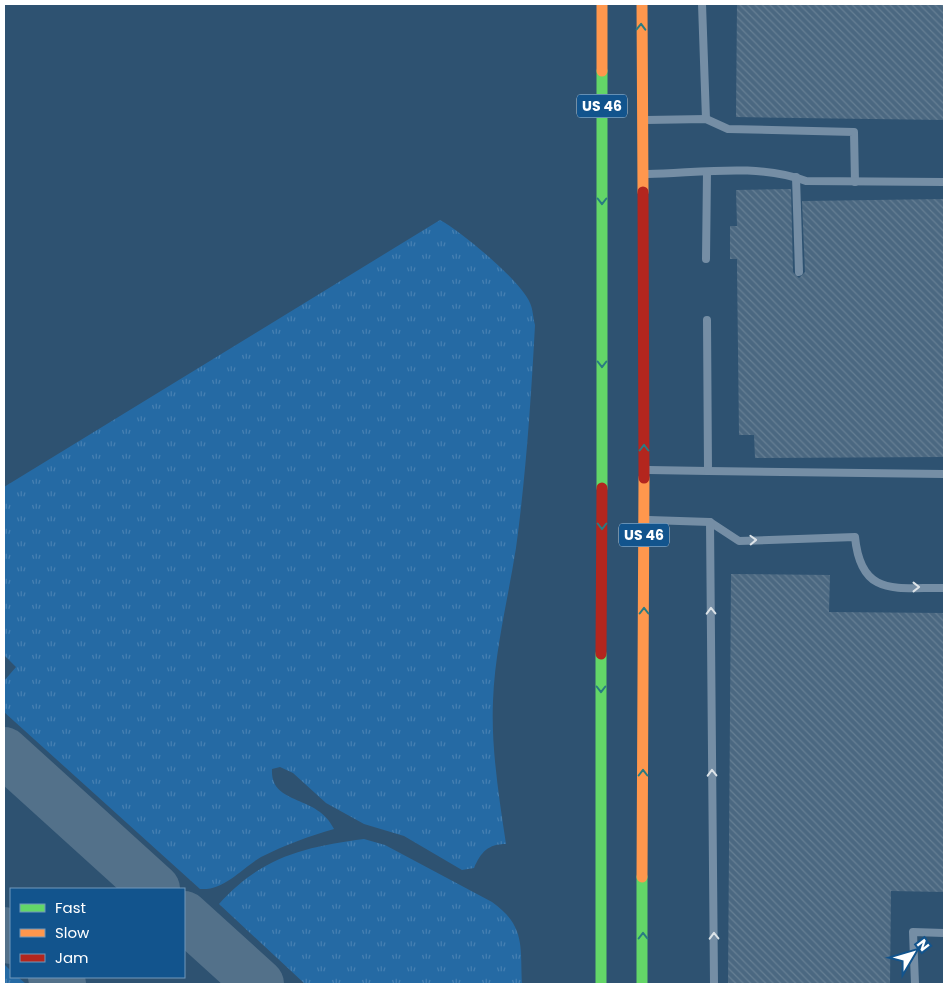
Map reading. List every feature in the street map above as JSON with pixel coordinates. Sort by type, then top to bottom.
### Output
[{"type":"highway","name":"US 46","points":[[601,984],[602,4]]},
{"type":"highway","name":"US 46","points":[[642,4],[640,86],[644,174],[642,984]]},
{"type":"highway","points":[[630,49],[640,86]]},
{"type":"lane","points":[[702,4],[706,119]]},
{"type":"lane","points":[[641,120],[706,119],[728,129],[854,132],[855,182]]},
{"type":"lane","points":[[644,174],[707,172],[786,174],[806,181],[944,182]]},
{"type":"lane","points":[[706,259],[707,172]]},
{"type":"lane","points":[[796,177],[799,272]]},
{"type":"lane","points":[[707,320],[708,472]]},
{"type":"lane","points":[[644,470],[944,474]]},
{"type":"lane","points":[[644,520],[710,522],[739,540],[855,537],[857,556],[863,569],[875,582],[888,587],[944,588]]},
{"type":"lane","points":[[710,522],[714,984]]},
{"type":"lane","points":[[915,984],[913,932],[944,932]]},
{"type":"green space","points":[[440,220],[476,246],[515,282],[530,303],[535,325],[523,492],[516,548],[502,624],[494,682],[494,755],[506,844],[490,847],[482,853],[474,868],[462,870],[404,836],[364,824],[326,803],[293,773],[280,767],[272,769],[273,781],[279,789],[317,810],[327,818],[334,829],[306,838],[261,857],[225,883],[209,889],[200,889],[4,712],[4,681],[16,667],[4,655],[4,487]]},
{"type":"green space","points":[[364,839],[385,845],[492,902],[503,911],[511,920],[519,938],[522,984],[305,984],[219,904],[251,875],[285,857],[322,846]]},
{"type":"green space","points":[[4,964],[10,970],[10,978],[19,978],[26,984],[4,984]]},
{"type":"building","points":[[737,4],[944,4],[944,120],[736,117]]},
{"type":"building","points":[[791,189],[793,272],[799,278],[805,272],[802,201],[944,199],[944,457],[755,458],[754,435],[739,435],[737,259],[730,259],[730,226],[737,226],[736,190]]},
{"type":"building","points":[[731,574],[830,575],[829,612],[944,613],[944,892],[891,891],[890,984],[728,984]]},
{"type":"taxiway","points":[[4,752],[154,888]]},
{"type":"taxiway","points":[[185,917],[259,984]]},
{"type":"taxiway","points":[[4,932],[10,938]]},
{"type":"taxiway","points":[[54,978],[61,984]]},
{"type":"traffic: fast","points":[[602,71],[602,488]]},
{"type":"traffic: fast","points":[[601,654],[601,984]]},
{"type":"traffic: fast","points":[[642,877],[642,984]]},
{"type":"traffic: slow","points":[[602,4],[602,71]]},
{"type":"traffic: slow","points":[[642,4],[643,192]]},
{"type":"traffic: slow","points":[[642,877],[644,478]]},
{"type":"traffic: jam","points":[[643,192],[644,478]]},
{"type":"traffic: jam","points":[[601,654],[602,488]]}]
